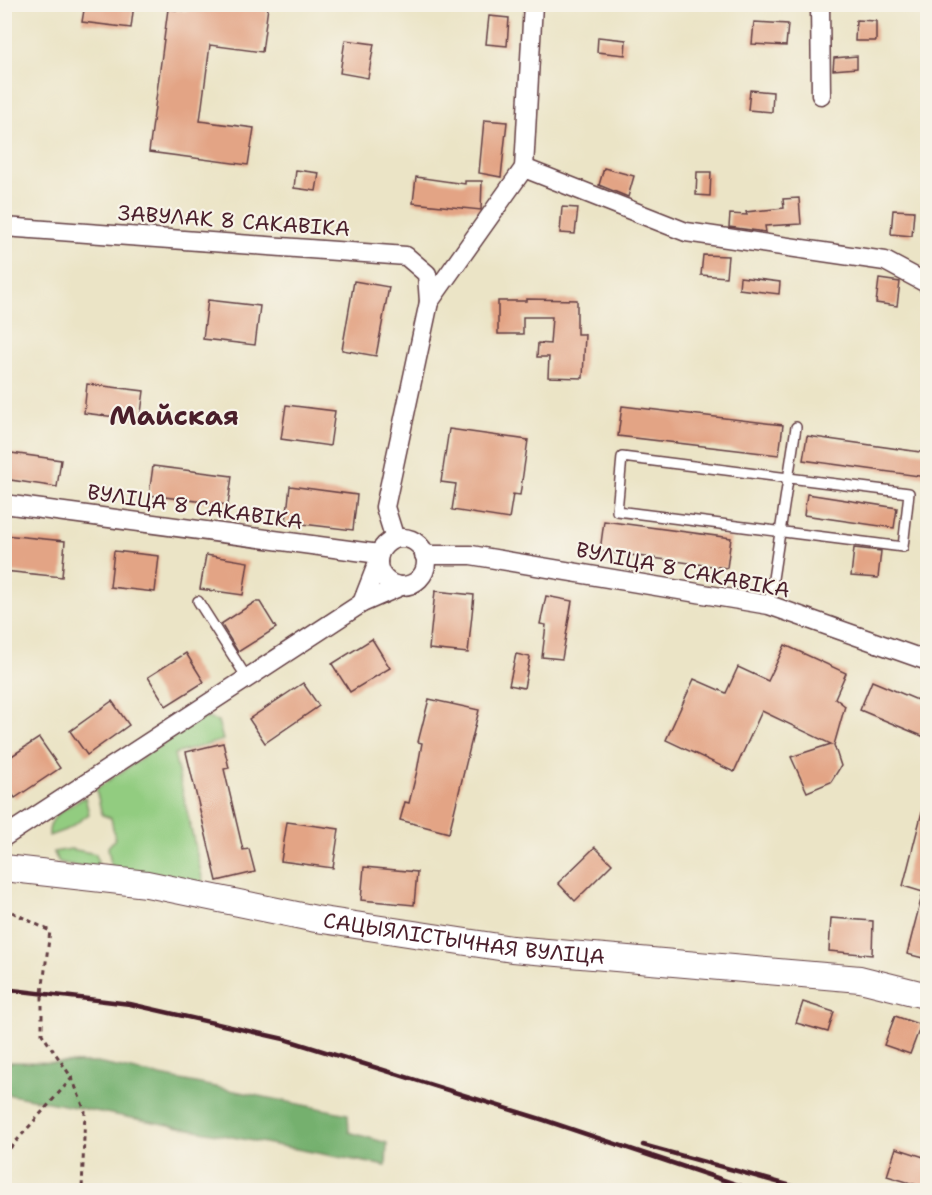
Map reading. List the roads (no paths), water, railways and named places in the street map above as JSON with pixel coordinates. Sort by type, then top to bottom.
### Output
[{"type":"street","points":[[395,539],[385,507],[429,302],[524,168],[533,4]]},
{"type":"street","points":[[820,4],[821,95]]},
{"type":"street","points":[[524,168],[686,232],[885,261],[927,284]]},
{"type":"street","name":"ЗАВУЛАК 8 САКАВІКА","points":[[4,227],[406,256],[427,274],[429,302]]},
{"type":"street","name":"ВУЛІЦА 8 САКАВІКА","points":[[4,504],[379,558]]},
{"type":"street","points":[[4,837],[362,603],[415,582],[424,570],[424,555],[421,548],[409,540],[395,539],[388,543],[379,558],[362,603]]},
{"type":"street","name":"ВУЛІЦА 8 САКАВІКА","points":[[424,555],[471,555],[769,605],[927,661]]},
{"type":"street","points":[[379,558],[382,576],[387,581],[401,586]]},
{"type":"street","name":"САЦЫЯЛІСТЫЧНАЯ ВУЛІЦА","points":[[4,868],[147,884],[316,920],[512,949],[860,979],[927,996]]},
{"type":"lane","points":[[769,605],[796,427]]},
{"type":"lane","points":[[622,457],[909,493],[903,547],[780,531],[617,511],[622,457]]},
{"type":"lane","points":[[198,601],[247,678]]},
{"type":"railway","points":[[4,989],[130,1004],[284,1039],[544,1120],[753,1190]]},
{"type":"railway","points":[[643,1145],[806,1190]]},
{"type":"district","name":"Майская","points":[[174,415]]}]
